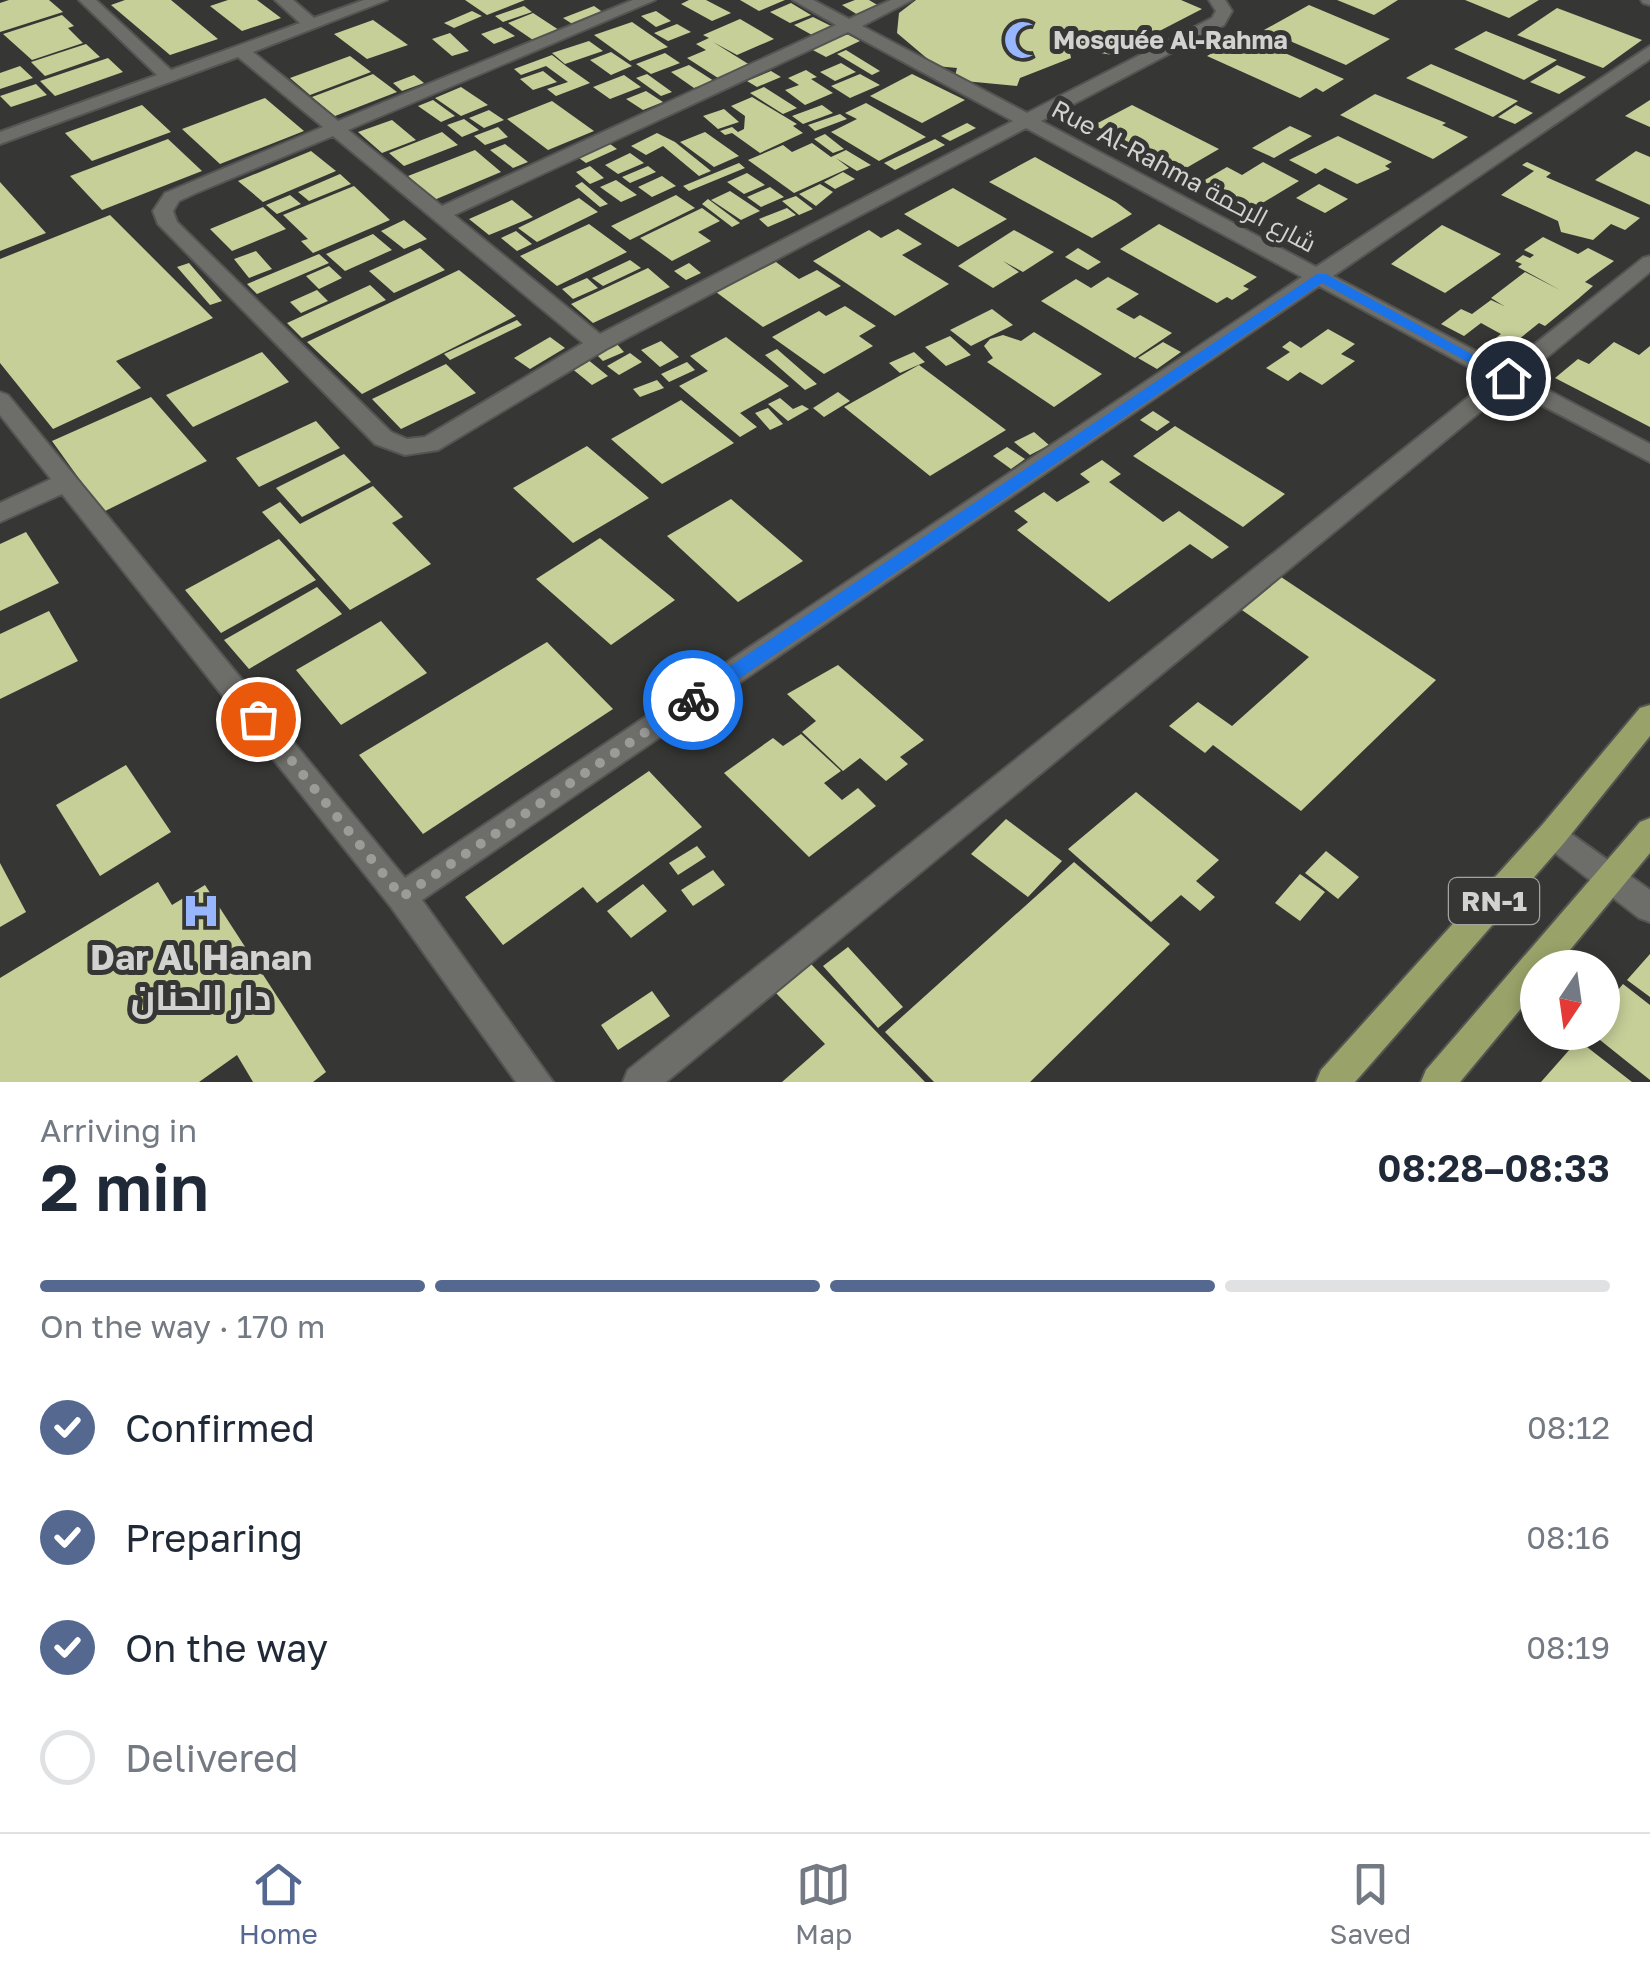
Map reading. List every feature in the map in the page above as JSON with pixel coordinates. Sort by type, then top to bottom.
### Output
[{"type":"main road","name":"RN-1","points":[[1333,1082],[1553,834],[1650,716]]},
{"type":"main road","name":"RN-1","points":[[1438,1082],[1650,831]]},
{"type":"street","points":[[87,0],[169,76]]},
{"type":"street","points":[[283,0],[311,24]]},
{"type":"street","points":[[0,138],[378,0]]},
{"type":"street","points":[[648,0],[189,188],[172,198],[163,211],[168,224],[383,438],[405,447],[430,444],[598,344],[1218,21],[1224,11],[1217,0]]},
{"type":"street","name":"Rue Al-Rahma شارع الرحمة","points":[[800,0],[1650,454]]},
{"type":"street","points":[[443,213],[904,0]]},
{"type":"street","points":[[241,50],[598,344]]},
{"type":"street","points":[[402,897],[1650,52]]},
{"type":"street","points":[[640,1082],[1650,262]]},
{"type":"street","points":[[0,400],[402,897],[536,1082]]},
{"type":"street","points":[[0,514],[66,482]]},
{"type":"street","points":[[1553,834],[1650,908]]},
{"type":"building","points":[[49,0],[63,12],[0,32],[0,3]]},
{"type":"building","points":[[125,0],[171,0],[218,39],[170,55],[111,5]]},
{"type":"building","points":[[228,0],[257,0],[281,18],[242,31],[210,6]]},
{"type":"building","points":[[465,0],[525,0],[487,15]]},
{"type":"building","points":[[706,0],[731,13],[712,21],[681,4]]},
{"type":"building","points":[[740,0],[785,0],[759,11]]},
{"type":"building","points":[[869,0],[879,6],[858,15],[842,5]]},
{"type":"building","name":"Mosquée Al-Rahma","points":[[916,0],[1181,0],[1202,9],[1113,55],[1069,48],[1071,58],[1020,78],[1017,86],[954,80],[957,68],[936,66],[897,33],[899,13]]},
{"type":"building","points":[[1337,0],[1398,0],[1374,15]]},
{"type":"building","points":[[1465,0],[1539,0],[1509,18]]},
{"type":"building","points":[[791,3],[811,15],[790,23],[770,12]]},
{"type":"building","points":[[1309,5],[1390,39],[1346,65],[1264,30]]},
{"type":"building","points":[[524,6],[532,12],[503,22],[495,16]]},
{"type":"building","points":[[594,6],[604,13],[574,25],[563,18]]},
{"type":"building","points":[[1557,8],[1642,40],[1603,68],[1517,35]]},
{"type":"building","points":[[472,11],[482,16],[454,28],[444,23]]},
{"type":"building","points":[[656,11],[671,21],[656,27],[641,16]]},
{"type":"building","points":[[533,13],[559,30],[533,40],[508,23]]},
{"type":"building","points":[[62,15],[83,43],[32,60],[3,34]]},
{"type":"building","points":[[813,17],[831,26],[812,35],[794,25]]},
{"type":"building","points":[[740,19],[774,39],[737,55],[713,42],[750,65],[718,78],[687,58],[706,50],[696,44],[709,38],[703,35]]},
{"type":"building","points":[[373,20],[408,45],[367,59],[334,34]]},
{"type":"building","points":[[632,22],[668,47],[630,61],[594,35]]},
{"type":"building","points":[[677,24],[691,32],[668,41],[654,33]]},
{"type":"building","points":[[501,27],[515,36],[494,44],[481,34]]},
{"type":"building","points":[[1486,31],[1557,60],[1524,80],[1454,49]]},
{"type":"building","points":[[843,32],[860,41],[826,57],[809,48]]},
{"type":"building","points":[[450,33],[469,51],[452,56],[432,39]]},
{"type":"building","points":[[1244,35],[1344,79],[1323,92],[1316,88],[1300,98],[1207,56]]},
{"type":"building","points":[[589,41],[603,51],[565,64],[552,53]]},
{"type":"building","points":[[86,44],[100,57],[45,76],[31,62]]},
{"type":"building","points":[[846,50],[880,71],[872,75],[837,54]]},
{"type":"building","points":[[611,52],[632,66],[611,75],[590,60]]},
{"type":"building","points":[[665,53],[680,63],[651,74],[636,64]]},
{"type":"building","points":[[552,55],[590,83],[556,96],[547,89],[568,82],[546,66],[521,75],[514,69]]},
{"type":"building","points":[[350,56],[371,72],[310,95],[290,78]]},
{"type":"building","points":[[108,58],[123,72],[55,96],[40,81]]},
{"type":"building","points":[[841,63],[856,72],[835,81],[820,72]]},
{"type":"building","points":[[1431,64],[1518,101],[1493,117],[1406,78]]},
{"type":"building","points":[[689,65],[714,81],[694,88],[671,72]]},
{"type":"building","points":[[1557,65],[1586,77],[1559,94],[1530,82]]},
{"type":"building","points":[[20,66],[33,78],[0,89],[0,73]]},
{"type":"building","points":[[806,70],[817,77],[811,79],[833,93],[805,105],[785,90],[799,85],[788,78]]},
{"type":"building","points":[[543,71],[557,82],[533,90],[520,79]]},
{"type":"building","points":[[771,71],[781,77],[757,87],[747,81]]},
{"type":"building","points":[[373,74],[397,92],[335,116],[312,97]]},
{"type":"building","points":[[647,74],[672,92],[661,96],[636,78]]},
{"type":"building","points":[[860,74],[880,85],[850,98],[831,86]]},
{"type":"building","points":[[912,74],[965,100],[922,123],[870,96]]},
{"type":"building","points":[[414,75],[424,83],[402,91],[393,83]]},
{"type":"building","points":[[624,75],[641,87],[610,99],[593,87]]},
{"type":"building","points":[[36,84],[47,95],[11,107],[0,96]]},
{"type":"building","points":[[461,87],[488,105],[461,116],[435,98]]},
{"type":"building","points":[[764,87],[797,108],[783,114],[750,93]]},
{"type":"building","points":[[646,91],[663,102],[643,110],[626,99]]},
{"type":"building","points":[[1375,94],[1446,123],[1442,125],[1468,137],[1433,159],[1340,115]]},
{"type":"building","points":[[752,97],[797,124],[793,126],[803,133],[760,153],[732,133],[725,135],[720,131],[744,129],[745,116],[731,106]]},
{"type":"building","points":[[265,98],[304,131],[220,164],[182,129]]},
{"type":"building","points":[[433,100],[455,116],[441,122],[418,106]]},
{"type":"building","points":[[1650,100],[1650,127],[1625,116]]},
{"type":"building","points":[[552,101],[594,131],[548,150],[507,119]]},
{"type":"building","points":[[866,103],[926,137],[879,161],[831,132],[857,119],[845,113]]},
{"type":"building","points":[[142,105],[171,132],[92,161],[65,133]]},
{"type":"building","points":[[822,105],[833,113],[803,124],[792,116]]},
{"type":"building","points":[[1132,105],[1219,149],[1181,171],[1094,125]]},
{"type":"building","points":[[1516,105],[1533,113],[1515,124],[1498,117]]},
{"type":"building","points":[[724,109],[739,122],[718,129],[703,116]]},
{"type":"building","points":[[489,110],[504,120],[484,128],[469,118]]},
{"type":"building","points":[[840,114],[847,119],[815,131],[808,125]]},
{"type":"building","points":[[464,119],[479,130],[462,137],[447,125]]},
{"type":"building","points":[[392,120],[416,140],[382,153],[358,132]]},
{"type":"building","points":[[967,123],[976,128],[950,141],[941,136]]},
{"type":"building","points":[[1290,126],[1312,136],[1274,158],[1252,148]]},
{"type":"building","points":[[498,127],[508,137],[485,145],[474,136]]},
{"type":"building","points":[[442,132],[458,145],[404,166],[389,153]]},
{"type":"building","points":[[705,132],[739,156],[714,167],[680,142]]},
{"type":"building","points":[[657,133],[711,171],[699,176],[663,146],[646,155],[631,146]]},
{"type":"building","points":[[825,134],[844,149],[833,153],[814,139]]},
{"type":"building","points":[[1338,136],[1392,162],[1385,166],[1390,169],[1357,184],[1325,168],[1316,174],[1289,160]]},
{"type":"building","points":[[168,139],[202,171],[102,210],[70,176]]},
{"type":"building","points":[[935,139],[945,145],[895,170],[884,163]]},
{"type":"building","points":[[812,143],[831,157],[846,150],[871,165],[857,171],[836,158],[849,168],[794,193],[748,160],[783,145],[792,152]]},
{"type":"building","points":[[505,144],[528,162],[513,168],[490,150]]},
{"type":"building","points":[[610,144],[617,149],[586,163],[579,158]]},
{"type":"building","points":[[475,150],[501,172],[434,200],[408,176]]},
{"type":"building","points":[[311,151],[336,171],[263,202],[238,181]]},
{"type":"building","points":[[1636,151],[1650,157],[1650,205],[1595,180]]},
{"type":"building","points":[[630,153],[644,163],[618,174],[605,165]]},
{"type":"building","points":[[1035,157],[1132,214],[1092,238],[989,182]]},
{"type":"building","points":[[1263,162],[1299,181],[1254,208],[1203,181],[1227,167],[1242,175]]},
{"type":"building","points":[[1527,162],[1551,173],[1546,177],[1640,218],[1625,230],[1611,224],[1593,240],[1561,232],[1558,221],[1501,195],[1534,171],[1522,165]]},
{"type":"building","points":[[739,163],[745,168],[689,191],[683,186]]},
{"type":"building","points":[[590,166],[604,178],[590,184],[576,172]]},
{"type":"building","points":[[648,166],[656,172],[630,183],[622,177]]},
{"type":"building","points":[[843,172],[855,179],[835,189],[824,182]]},
{"type":"building","points":[[747,173],[765,185],[744,194],[727,182]]},
{"type":"building","points":[[340,174],[351,184],[309,201],[298,192]]},
{"type":"building","points":[[662,176],[676,186],[652,197],[638,187]]},
{"type":"building","points":[[616,180],[637,195],[621,202],[600,187]]},
{"type":"building","points":[[0,182],[46,233],[0,251]]},
{"type":"building","points":[[582,182],[608,204],[600,207],[575,186]]},
{"type":"building","points":[[820,184],[833,192],[816,206],[799,194]]},
{"type":"building","points":[[1319,184],[1348,199],[1325,213],[1296,198]]},
{"type":"building","points":[[354,186],[390,220],[313,253],[301,241],[308,239],[283,215]]},
{"type":"building","points":[[770,187],[784,197],[761,207],[747,197]]},
{"type":"building","points":[[953,188],[1007,219],[958,247],[904,214]]},
{"type":"building","points":[[730,191],[760,211],[741,220],[711,200]]},
{"type":"building","points":[[290,195],[301,204],[277,214],[266,205]]},
{"type":"building","points":[[676,195],[695,208],[630,240],[611,226]]},
{"type":"building","points":[[1224,195],[1258,213],[1245,221],[1211,202]]},
{"type":"building","points":[[796,196],[813,209],[799,215],[782,201]]},
{"type":"building","points":[[579,198],[598,212],[537,242],[518,228]]},
{"type":"building","points":[[708,199],[740,223],[732,227],[702,204]]},
{"type":"building","points":[[512,200],[533,217],[489,235],[469,219]]},
{"type":"building","points":[[263,207],[286,229],[232,251],[210,229]]},
{"type":"building","points":[[702,208],[720,221],[698,232],[711,241],[672,261],[640,238]]},
{"type":"building","points":[[787,208],[796,215],[768,227],[759,219]]},
{"type":"building","points":[[110,215],[213,318],[116,361],[141,388],[53,429],[0,363],[0,259]]},
{"type":"building","points":[[404,220],[427,239],[404,249],[381,231]]},
{"type":"building","points":[[589,224],[627,252],[557,286],[520,256]]},
{"type":"building","points":[[1159,224],[1257,277],[1243,286],[1249,289],[1232,300],[1227,297],[1217,303],[1120,249]]},
{"type":"building","points":[[1442,225],[1501,254],[1445,293],[1391,264]]},
{"type":"building","points":[[898,229],[922,244],[902,255],[949,284],[895,316],[813,261],[869,230],[881,238]]},
{"type":"building","points":[[1014,230],[1054,252],[1023,272],[1003,261],[1019,272],[993,288],[958,266]]},
{"type":"building","points":[[516,231],[532,244],[517,251],[501,238]]},
{"type":"building","points":[[373,234],[392,250],[345,271],[326,254]]},
{"type":"building","points":[[1543,237],[1578,254],[1588,248],[1614,261],[1585,282],[1593,286],[1578,299],[1545,326],[1539,323],[1498,356],[1483,348],[1501,334],[1481,323],[1464,336],[1441,324],[1461,309],[1472,314],[1491,300],[1504,306],[1491,298],[1525,272],[1560,290],[1518,267],[1522,264],[1515,261],[1523,255],[1534,255],[1524,250]]},
{"type":"building","points":[[420,248],[445,270],[394,293],[369,271]]},
{"type":"building","points":[[1078,248],[1101,262],[1088,270],[1065,257]]},
{"type":"building","points":[[256,251],[272,269],[249,278],[234,259]]},
{"type":"building","points":[[319,254],[329,263],[257,294],[247,284]]},
{"type":"building","points":[[630,260],[641,268],[603,286],[592,278]]},
{"type":"building","points":[[776,262],[799,279],[817,270],[841,286],[763,327],[716,292]]},
{"type":"building","points":[[189,263],[222,301],[210,305],[177,267]]},
{"type":"building","points":[[689,263],[701,273],[686,280],[674,271]]},
{"type":"building","points":[[329,266],[342,278],[319,289],[306,276]]},
{"type":"building","points":[[648,268],[670,287],[593,323],[571,304]]},
{"type":"building","points":[[459,270],[516,316],[362,394],[307,342]]},
{"type":"building","points":[[1108,277],[1139,294],[1116,309],[1134,319],[1140,315],[1172,333],[1135,358],[1041,301],[1076,279],[1091,288]]},
{"type":"building","points":[[587,278],[598,288],[573,299],[562,289]]},
{"type":"building","points":[[370,285],[386,300],[302,338],[287,323]]},
{"type":"building","points":[[317,290],[328,301],[301,313],[290,302]]},
{"type":"building","points":[[845,306],[876,326],[859,336],[873,346],[824,374],[772,337],[819,311],[826,316]]},
{"type":"building","points":[[992,309],[1013,325],[971,346],[950,330]]},
{"type":"building","points":[[517,320],[522,325],[450,360],[444,354]]},
{"type":"building","points":[[1328,329],[1355,344],[1341,354],[1355,361],[1322,385],[1300,372],[1288,381],[1266,368],[1290,352],[1282,347],[1290,341],[1301,348]]},
{"type":"building","points":[[1034,332],[1102,374],[1054,407],[987,362],[993,358],[984,346],[990,339],[1003,335],[1021,341]]},
{"type":"building","points":[[950,336],[971,355],[946,366],[925,347]]},
{"type":"building","points":[[550,337],[565,348],[530,369],[514,358]]},
{"type":"building","points":[[726,337],[789,386],[740,413],[757,427],[740,437],[679,386],[708,371],[690,356]]},
{"type":"building","points":[[661,341],[679,357],[660,367],[641,350]]},
{"type":"building","points":[[1163,342],[1181,352],[1157,369],[1138,358]]},
{"type":"building","points":[[1614,342],[1639,355],[1650,346],[1650,427],[1555,378],[1578,359],[1589,364]]},
{"type":"building","points":[[616,343],[624,352],[603,361],[594,352]]},
{"type":"building","points":[[777,349],[817,384],[805,390],[765,355]]},
{"type":"building","points":[[262,352],[289,382],[193,427],[166,395]]},
{"type":"building","points":[[914,352],[925,362],[900,373],[889,363]]},
{"type":"building","points":[[630,353],[642,362],[619,375],[607,366]]},
{"type":"building","points":[[587,359],[608,376],[592,385],[570,367]]},
{"type":"building","points":[[687,362],[695,370],[669,382],[661,374]]},
{"type":"building","points":[[446,364],[476,393],[401,429],[372,399]]},
{"type":"building","points":[[919,365],[1006,430],[930,476],[844,407]]},
{"type":"building","points":[[657,380],[664,388],[640,397],[633,389]]},
{"type":"building","points":[[838,392],[850,401],[824,417],[813,408]]},
{"type":"building","points":[[151,397],[207,461],[103,512],[52,441]]},
{"type":"building","points":[[780,398],[793,409],[802,405],[809,409],[788,421],[768,404]]},
{"type":"building","points":[[681,400],[734,443],[662,484],[611,439]]},
{"type":"building","points":[[768,408],[783,424],[770,430],[755,413]]},
{"type":"building","points":[[1153,411],[1170,422],[1157,431],[1140,420]]},
{"type":"building","points":[[316,421],[340,448],[259,487],[236,458]]},
{"type":"building","points":[[1175,426],[1285,494],[1243,527],[1133,456]]},
{"type":"building","points":[[1034,432],[1049,445],[1030,455],[1014,442]]},
{"type":"building","points":[[587,446],[649,498],[573,543],[513,488]]},
{"type":"building","points":[[1007,447],[1025,459],[1011,469],[993,456]]},
{"type":"building","points":[[344,454],[371,482],[302,517],[276,488]]},
{"type":"building","points":[[1102,460],[1121,474],[1109,482],[1163,522],[1179,511],[1229,547],[1212,559],[1190,544],[1109,602],[1017,530],[1028,522],[1014,511],[1044,492],[1057,502],[1090,482],[1080,474]]},
{"type":"building","points":[[373,486],[403,517],[392,523],[431,564],[350,610],[262,512],[280,502],[300,524]]},
{"type":"building","points":[[731,499],[803,561],[738,602],[667,536]]},
{"type":"building","points":[[26,532],[59,583],[0,611],[0,544]]},
{"type":"building","points":[[600,538],[675,600],[611,645],[536,579]]},
{"type":"building","points":[[279,539],[316,580],[221,633],[185,590]]},
{"type":"building","points":[[1278,575],[1436,680],[1301,811],[1213,745],[1205,753],[1169,726],[1198,702],[1232,726],[1309,657],[1239,608]]},
{"type":"building","points":[[317,587],[342,614],[249,669],[224,640]]},
{"type":"building","points":[[49,611],[78,661],[0,699],[0,634]]},
{"type":"building","points":[[381,621],[427,673],[341,725],[296,670]]},
{"type":"building","points":[[547,642],[613,709],[423,834],[359,755]]},
{"type":"building","points":[[838,665],[924,740],[900,757],[908,764],[886,781],[860,758],[843,771],[802,732],[816,721],[787,694]]},
{"type":"building","points":[[801,734],[841,771],[824,783],[842,800],[858,788],[876,806],[809,857],[724,773],[773,738],[783,746]]},
{"type":"building","points":[[126,765],[171,832],[100,876],[56,805]]},
{"type":"building","points":[[649,771],[702,827],[597,903],[583,887],[503,945],[465,897]]},
{"type":"building","points":[[1136,792],[1219,860],[1196,881],[1215,897],[1200,911],[1181,895],[1151,922],[1068,849]]},
{"type":"building","points":[[1006,819],[1062,861],[1028,897],[971,854]]},
{"type":"building","points":[[697,846],[706,857],[678,875],[669,863]]},
{"type":"building","points":[[1326,851],[1359,877],[1338,899],[1305,873]]},
{"type":"building","points":[[1074,862],[1170,944],[1030,1082],[934,1082],[885,1032]]},
{"type":"building","points":[[0,863],[26,912],[0,927]]},
{"type":"building","points":[[713,870],[725,885],[693,906],[681,890]]},
{"type":"building","points":[[1300,874],[1325,892],[1300,921],[1275,903]]},
{"type":"building","points":[[158,882],[172,905],[205,885],[326,1072],[313,1082],[253,1082],[237,1055],[199,1082],[0,1082],[0,978]]},
{"type":"building","points":[[643,884],[667,911],[631,938],[607,911]]},
{"type":"building","points":[[848,947],[903,1007],[878,1028],[823,966]]},
{"type":"building","points":[[1650,954],[1650,997],[1627,980]]},
{"type":"building","points":[[811,964],[925,1082],[782,1082],[825,1044],[776,993]]},
{"type":"building","points":[[1623,984],[1650,1005],[1650,1080],[1612,1050],[1620,1050]]},
{"type":"building","points":[[652,991],[670,1016],[618,1050],[601,1025]]},
{"type":"building","points":[[1569,1050],[1591,1050],[1632,1082],[1541,1082]]},
{"type":"way so far","points":[[258,719],[402,897],[693,700]]},
{"type":"place","name":"Mosquée Al-Rahma","points":[[1023,40]]},
{"type":"place","name":"Dar Al Hanan دار الحنان","points":[[201,911]]},
{"type":"route","points":[[693,700],[1322,277],[1508,378]]}]
